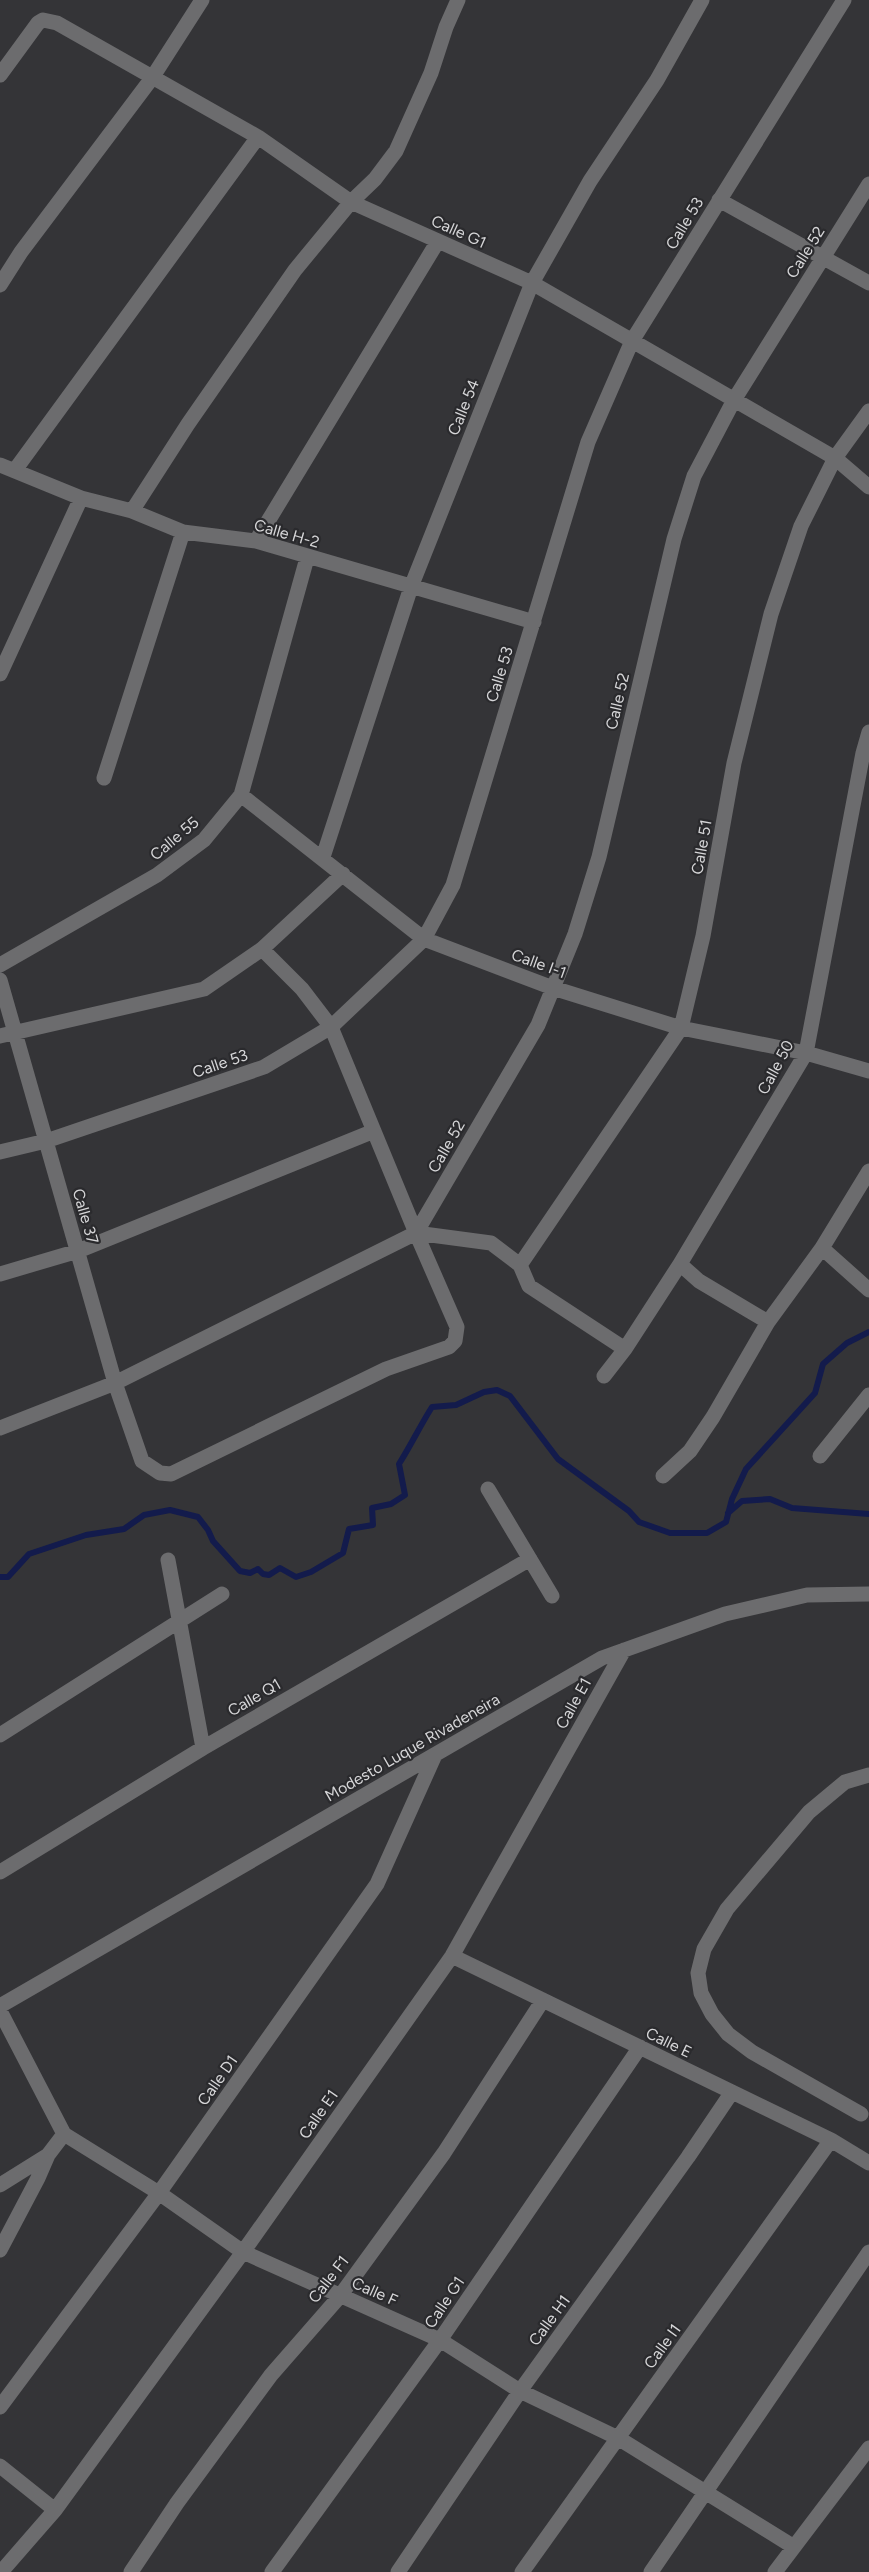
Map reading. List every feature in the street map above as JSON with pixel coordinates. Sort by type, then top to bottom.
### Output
[{"type":"street","points":[[0,285],[21,252],[152,78],[202,0]]},
{"type":"street","points":[[132,511],[188,424],[295,270],[351,202],[375,179],[396,151],[431,73],[446,27],[458,0]]},
{"type":"street","name":"Calle 54","points":[[323,857],[411,587],[532,283],[590,182],[657,80],[702,0]]},
{"type":"street","name":"Calle 53","points":[[0,1152],[46,1141],[264,1067],[331,1027],[424,939],[453,885],[588,442],[632,341],[844,0]]},
{"type":"street","name":"Calle G1","points":[[0,75],[38,23],[44,20],[57,23],[258,136],[351,202],[532,283],[835,458],[869,487]]},
{"type":"street","points":[[15,470],[258,136]]},
{"type":"street","name":"Calle 52","points":[[416,1233],[538,1025],[575,934],[599,857],[674,539],[694,476],[734,400],[869,184]]},
{"type":"street","points":[[718,200],[869,283]]},
{"type":"street","points":[[256,541],[438,242]]},
{"type":"street","name":"Calle 51","points":[[520,1264],[681,1028],[704,936],[734,763],[771,614],[801,526],[835,458],[869,411]]},
{"type":"street","name":"Calle H-2","points":[[0,465],[81,498],[132,511],[183,532],[256,541],[307,558],[534,621]]},
{"type":"street","points":[[0,673],[81,498]]},
{"type":"street","points":[[104,778],[183,532]]},
{"type":"street","name":"Calle 55","points":[[0,965],[157,875],[204,840],[241,795],[307,558]]},
{"type":"street","name":"Calle 50","points":[[604,1376],[625,1349],[680,1264],[806,1053],[863,753],[869,732]]},
{"type":"street","name":"Calle I-1","points":[[241,795],[323,857],[424,939],[553,988],[681,1028],[806,1053],[869,1071]]},
{"type":"street","points":[[8,1034],[204,988],[262,949],[343,874]]},
{"type":"street","points":[[262,949],[302,989],[331,1027],[416,1233]]},
{"type":"street","name":"Calle 37","points":[[0,980],[8,1034],[46,1141],[116,1383],[142,1461],[160,1473],[171,1474],[386,1369],[448,1347],[455,1341],[457,1327],[416,1233]]},
{"type":"street","points":[[0,1274],[78,1251],[374,1131]]},
{"type":"street","points":[[663,1476],[690,1451],[713,1417],[768,1322],[822,1248],[869,1170]]},
{"type":"street","points":[[0,1428],[116,1383],[416,1233],[491,1243],[520,1264],[529,1286],[625,1349]]},
{"type":"street","points":[[822,1248],[869,1290]]},
{"type":"street","points":[[680,1264],[699,1281],[768,1322]]},
{"type":"street","points":[[820,1456],[869,1395]]},
{"type":"street","points":[[488,1489],[552,1596]]},
{"type":"street","name":"Calle Q1","points":[[0,1872],[203,1748],[530,1559]]},
{"type":"street","points":[[168,1560],[203,1748]]},
{"type":"street","points":[[0,1735],[222,1594]]},
{"type":"street","name":"Modesto Luque Rivadeneira","points":[[0,2006],[602,1658],[725,1614],[807,1594],[869,1594]]},
{"type":"street","name":"Calle E1","points":[[1,2572],[55,2510],[243,2252],[452,1956],[624,1650]]},
{"type":"street","name":"Calle D1","points":[[0,2407],[159,2193],[377,1884],[435,1755]]},
{"type":"street","points":[[861,2114],[752,2052],[728,2034],[711,2014],[701,1993],[698,1973],[704,1949],[727,1909],[809,1812],[845,1782],[869,1774]]},
{"type":"street","name":"Calle E","points":[[452,1956],[831,2140],[869,2163]]},
{"type":"street","name":"Calle F1","points":[[133,2571],[177,2503],[271,2375],[340,2295],[444,2153],[543,2000]]},
{"type":"street","points":[[0,2011],[64,2134],[48,2155],[0,2250]]},
{"type":"street","name":"Calle G1","points":[[272,2572],[440,2340],[640,2047]]},
{"type":"street","name":"Calle H1","points":[[398,2572],[520,2391],[732,2092]]},
{"type":"street","name":"Calle F","points":[[64,2134],[159,2193],[243,2252],[440,2340],[520,2391],[618,2439],[794,2547]]},
{"type":"street","name":"Calle I1","points":[[522,2572],[831,2140]]},
{"type":"street","points":[[0,2185],[48,2155]]},
{"type":"street","points":[[651,2572],[869,2252]]},
{"type":"street","points":[[775,2572],[869,2448]]},
{"type":"street","points":[[0,2466],[55,2510]]},
{"type":"waterway","points":[[0,1577],[8,1577],[29,1554],[86,1535],[124,1529],[144,1515],[170,1510],[198,1517],[213,1541],[240,1571],[250,1573],[258,1569],[263,1574],[269,1575],[280,1568],[296,1577],[311,1572],[343,1553],[349,1529],[373,1525],[372,1508],[391,1504],[405,1495],[399,1464],[432,1407],[456,1405],[484,1392],[497,1390],[510,1396],[558,1459],[629,1511],[639,1522],[670,1533],[707,1533],[726,1522],[732,1499],[746,1469],[815,1393],[823,1364],[847,1343],[869,1332]]},
{"type":"waterway","points":[[728,1513],[742,1501],[770,1499],[792,1508],[869,1514]]}]
